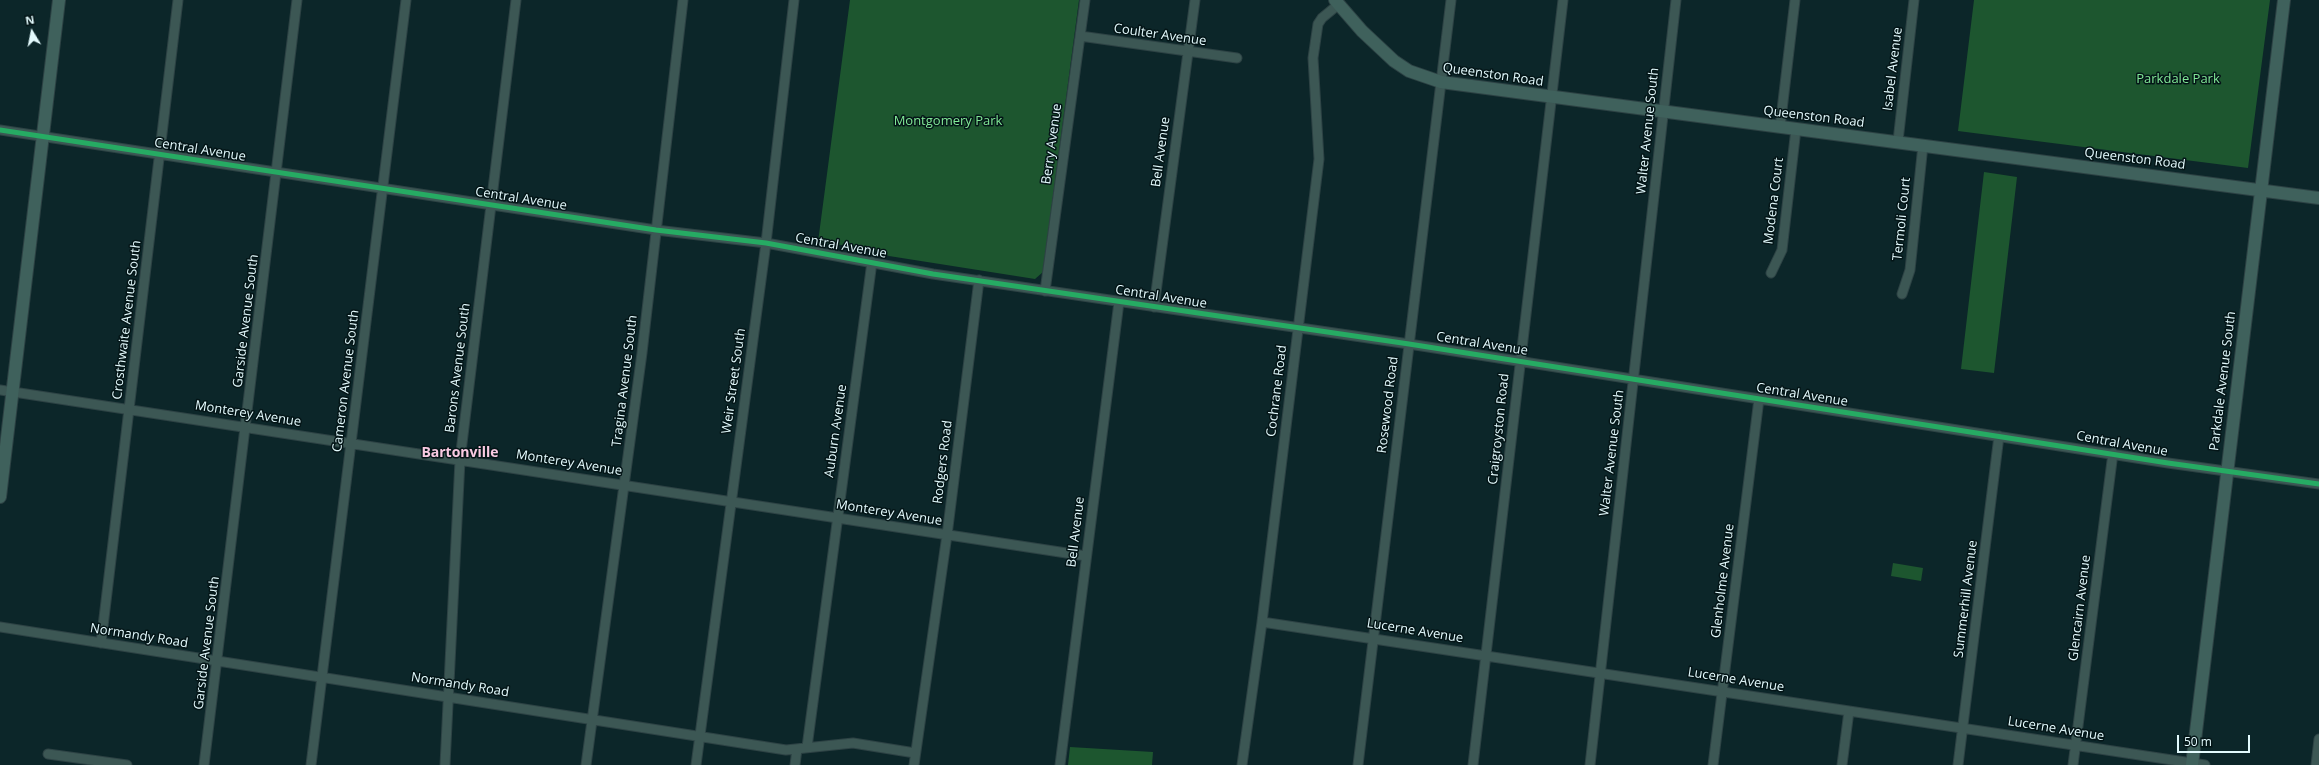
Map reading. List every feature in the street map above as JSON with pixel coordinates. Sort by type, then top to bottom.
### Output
[{"type":"main road","points":[[0,497],[6,391],[43,136],[59,0]]},
{"type":"main road","name":"Parkdale Avenue South","points":[[2192,764],[2226,471],[2284,0]]},
{"type":"main road","name":"Queenston Road","points":[[1337,2],[1362,31],[1394,61],[1409,71],[1441,82],[1780,127],[1898,141],[2319,198]]},
{"type":"street","name":"Crosthwaite Avenue South","points":[[101,643],[178,0]]},
{"type":"street","name":"Garside Avenue South","points":[[204,765],[218,661],[297,0]]},
{"type":"street","name":"Cameron Avenue South","points":[[311,765],[406,0]]},
{"type":"street","name":"Barons Avenue South","points":[[445,765],[460,460],[516,0]]},
{"type":"street","name":"Tragina Avenue South","points":[[586,765],[624,485],[683,0]]},
{"type":"street","name":"Weir Street South","points":[[696,765],[766,243],[794,0]]},
{"type":"street","name":"Berry Avenue","points":[[1045,290],[1085,0]]},
{"type":"street","name":"Bell Avenue","points":[[1154,307],[1195,0]]},
{"type":"street","name":"Rosewood Road","points":[[1358,765],[1372,638],[1451,0]]},
{"type":"street","name":"Craigroyston Road","points":[[1473,765],[1563,0]]},
{"type":"street","name":"Walter Avenue South","points":[[1590,765],[1676,0]]},
{"type":"street","points":[[1780,127],[1795,0]]},
{"type":"street","name":"Isabel Avenue","points":[[1898,141],[1914,0]]},
{"type":"street","name":"Cochrane Road","points":[[1242,765],[1262,622],[1319,159],[1313,58],[1318,24],[1337,2]]},
{"type":"street","name":"Coulter Avenue","points":[[1080,36],[1237,58]]},
{"type":"street","name":"Modena Court","points":[[1771,274],[1782,250],[1796,129]]},
{"type":"street","name":"Central Avenue","points":[[0,130],[383,188],[491,206],[656,230],[766,243],[979,280],[1119,302],[1409,344],[2226,471],[2319,484]]},
{"type":"street","name":"Termoli Court","points":[[1902,294],[1910,270],[1923,145]]},
{"type":"street","name":"Auburn Avenue","points":[[807,747],[872,262]]},
{"type":"street","name":"Rodgers Road","points":[[914,765],[979,280]]},
{"type":"street","name":"Bell Avenue","points":[[1060,765],[1119,302]]},
{"type":"street","name":"Monterey Avenue","points":[[6,391],[1086,556]]},
{"type":"street","name":"Glenholme Avenue","points":[[1713,765],[1759,399]]},
{"type":"street","name":"Summerhill Avenue","points":[[1958,765],[1999,436]]},
{"type":"street","name":"Glencairn Avenue","points":[[2073,765],[2113,453]]},
{"type":"street","name":"Lucerne Avenue","points":[[1262,622],[1600,672],[2205,765]]},
{"type":"street","name":"Normandy Road","points":[[0,627],[448,696],[700,737],[797,749],[853,743],[915,753]]},
{"type":"street","points":[[1842,765],[1849,711]]},
{"type":"street","points":[[2316,765],[2319,739]]},
{"type":"street","points":[[794,765],[797,749]]},
{"type":"street","points":[[48,754],[127,765]]},
{"type":"green space","name":"Montgomery Park","points":[[850,0],[1079,0],[1043,272],[1035,279],[889,256],[872,249],[818,242]]},
{"type":"green space","name":"Parkdale Park","points":[[1974,0],[2270,0],[2248,168],[1958,131]]},
{"type":"green space","points":[[1984,172],[2017,177],[1994,373],[1961,369]]},
{"type":"green space","points":[[1893,563],[1923,568],[1921,581],[1891,576]]},
{"type":"green space","points":[[1070,747],[1153,752],[1152,765],[1068,765]]},
{"type":"cycle path","points":[[0,130],[656,230],[766,243],[933,274],[1409,344],[2168,463],[2319,484]]},
{"type":"district","name":"Bartonville","points":[[460,453]]}]
